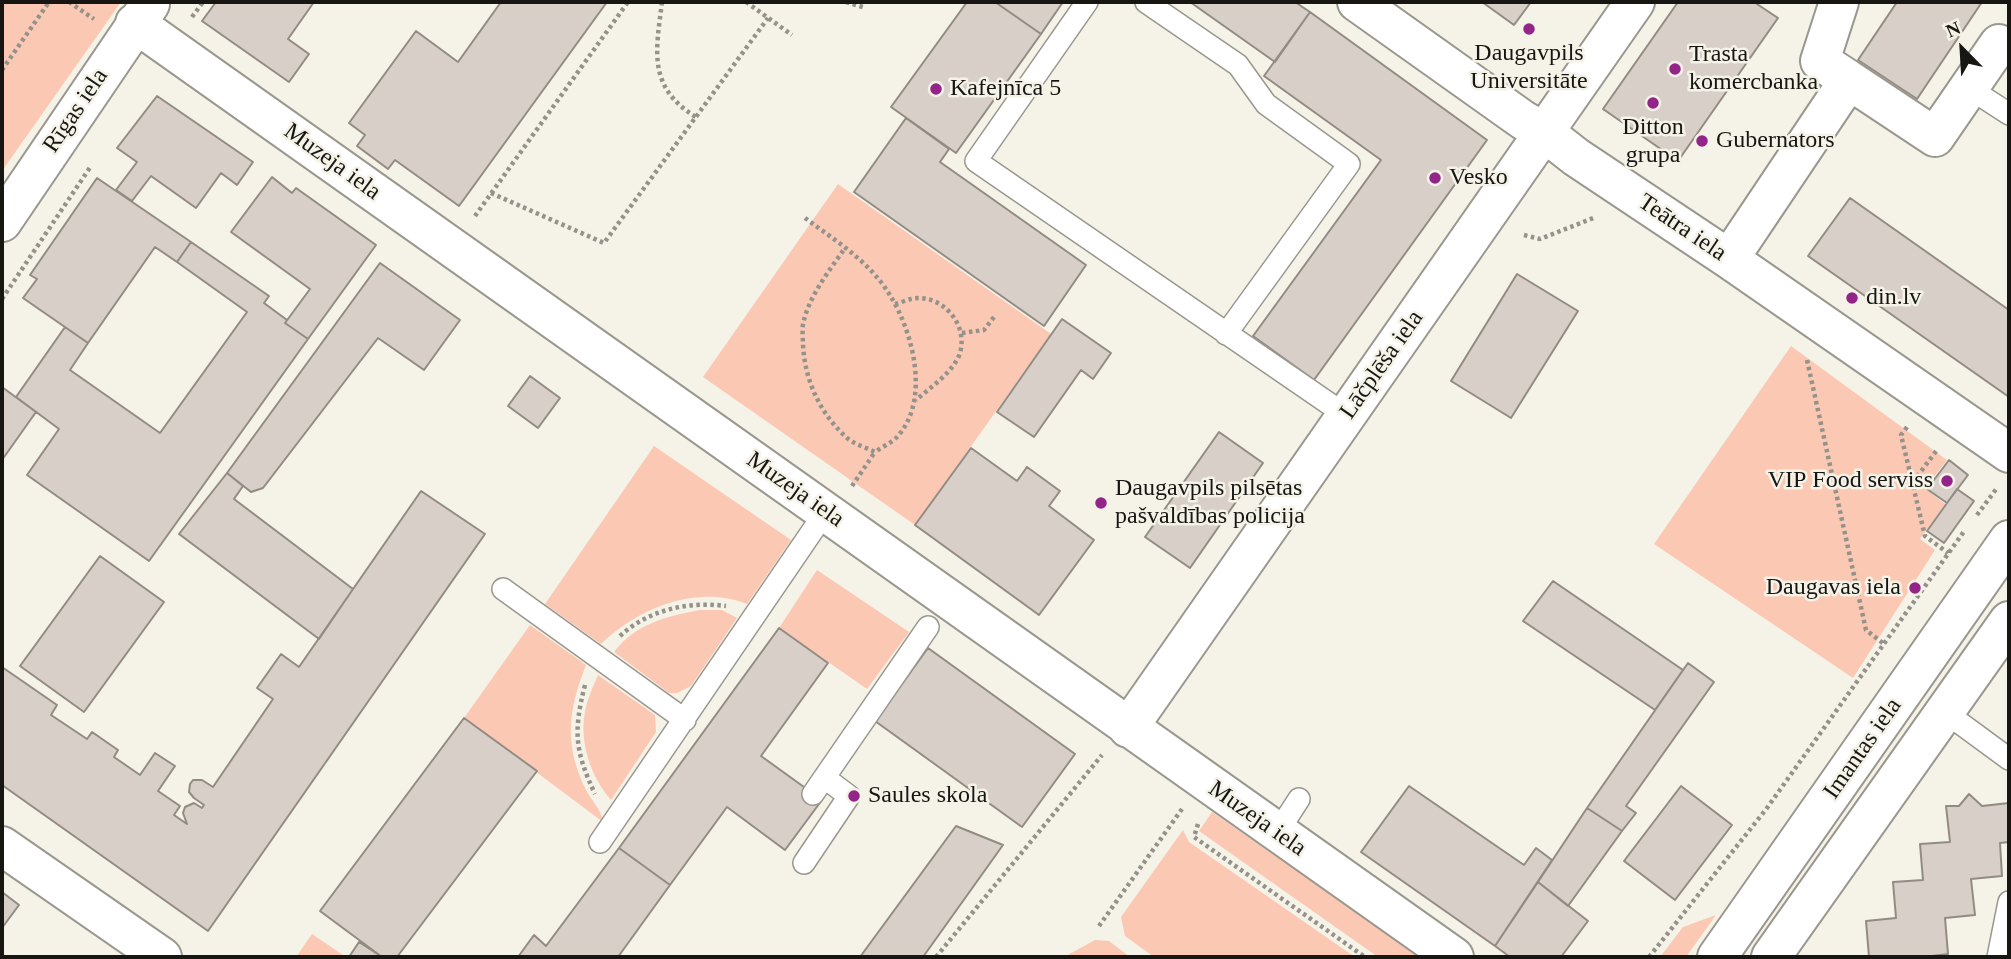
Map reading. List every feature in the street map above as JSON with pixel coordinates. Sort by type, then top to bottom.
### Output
[{"type":"street","name":"Teātra iela","points":[[1357,2],[1523,121],[1544,132],[1576,157],[1729,258],[2005,469]]},
{"type":"street","name":"Lāčplēša iela","points":[[1117,739],[1347,416],[1635,2]]},
{"type":"street","points":[[1839,2],[1820,61],[1935,137],[2000,44]]},
{"type":"street","name":"Muzeja iela","points":[[143,12],[289,131],[826,511],[1117,739],[1277,833],[1454,957]]},
{"type":"street","name":"Rīgas iela","points":[[2,222],[143,12]]},
{"type":"street","points":[[1729,258],[1849,80]]},
{"type":"street","name":"Imantas iela","points":[[1717,957],[2009,540]]},
{"type":"street","name":"Imantas iela","points":[[1772,957],[2009,621]]},
{"type":"street","points":[[2,846],[162,957]]},
{"type":"lane","points":[[1087,2],[976,161],[1347,416]]},
{"type":"lane","points":[[1146,2],[1238,65],[1266,104],[1349,164],[1226,334]]},
{"type":"lane","points":[[1969,88],[2009,114]]},
{"type":"lane","points":[[600,842],[826,511]]},
{"type":"lane","points":[[503,589],[685,720]]},
{"type":"lane","points":[[804,863],[849,796],[819,786],[928,627]]},
{"type":"lane","points":[[1945,712],[2009,759]]},
{"type":"lane","points":[[1277,833],[1298,799]]},
{"type":"lane","points":[[1998,957],[2009,902]]},
{"type":"path","points":[[2,70],[49,2]]},
{"type":"path","points":[[453,248],[628,2]]},
{"type":"path","points":[[662,2],[656,57],[665,88],[681,108],[696,117]]},
{"type":"path","points":[[746,2],[792,35]]},
{"type":"path","points":[[846,2],[866,8]]},
{"type":"path","points":[[491,193],[604,243],[768,18]]},
{"type":"path","points":[[2,299],[93,162]]},
{"type":"path","points":[[1524,235],[1540,239],[1600,214]]},
{"type":"path","points":[[805,218],[845,248],[877,276],[895,304],[915,366],[915,401],[908,421],[896,439],[875,452],[848,439],[830,420],[815,398],[808,377],[802,326],[816,292],[845,248]]},
{"type":"path","points":[[895,304],[912,298],[941,304],[951,313],[962,333],[963,344],[953,367],[915,401]]},
{"type":"path","points":[[962,333],[984,330],[994,317]]},
{"type":"path","points":[[1807,359],[1866,630],[1884,643]]},
{"type":"path","points":[[1912,421],[1901,435],[1925,536],[1948,553]]},
{"type":"path","points":[[1912,482],[1942,442]]},
{"type":"path","points":[[1649,957],[1767,808],[2005,469]]},
{"type":"path","points":[[619,816],[597,799],[577,747],[577,716],[586,681],[599,658],[631,626],[655,614],[681,606],[706,603],[732,607],[754,618]]},
{"type":"path","points":[[936,957],[1117,739]]},
{"type":"path","points":[[1099,926],[1178,814]]},
{"type":"path","points":[[1201,816],[1194,837],[1365,957]]},
{"type":"shaded area","points":[[2,2],[121,2],[2,171]]},
{"type":"shaded area","points":[[838,184],[1051,334],[915,525],[703,377]]},
{"type":"shaded area","points":[[1791,346],[1947,460],[1925,488],[1945,504],[1920,539],[1935,550],[1853,678],[1654,544]]},
{"type":"shaded area","points":[[654,446],[791,540],[747,604],[728,598],[708,597],[669,603],[632,620],[601,644],[545,604]]},
{"type":"shaded area","points":[[817,570],[909,632],[867,689],[779,628]]},
{"type":"shaded area","points":[[700,610],[722,610],[737,618],[691,686],[677,693],[669,693],[614,652],[632,634],[652,623]]},
{"type":"shaded area","points":[[530,625],[586,665],[572,712],[571,741],[578,772],[603,822],[464,718]]},
{"type":"shaded area","points":[[598,675],[655,715],[656,732],[611,800],[592,770],[585,747],[586,707]]},
{"type":"shaded area","points":[[1212,812],[1416,954],[1414,957],[1378,957],[1199,831]]},
{"type":"shaded area","points":[[1183,830],[1189,842],[1355,957],[1154,957],[1125,936],[1121,917]]},
{"type":"shaded area","points":[[1716,915],[1686,957],[1660,957],[1683,927]]},
{"type":"shaded area","points":[[312,934],[346,957],[296,957]]},
{"type":"shaded area","points":[[1095,940],[1109,941],[1130,957],[1064,957]]},
{"type":"building","points":[[216,2],[314,2],[288,39],[309,54],[289,82],[202,21]]},
{"type":"building","points":[[501,2],[607,2],[459,206],[395,160],[388,169],[357,146],[365,135],[349,123],[416,31],[458,62]]},
{"type":"building","points":[[967,2],[995,2],[1041,34],[956,153],[891,107]]},
{"type":"building","points":[[995,2],[1063,2],[1041,34]]},
{"type":"building","points":[[1190,2],[1295,2],[1310,12],[1275,62]]},
{"type":"building","points":[[1482,2],[1531,2],[1514,25]]},
{"type":"building","points":[[1678,2],[1754,2],[1778,18],[1678,161],[1603,109]]},
{"type":"building","points":[[1897,2],[1982,2],[1917,99],[1858,60]]},
{"type":"building","points":[[1310,12],[1487,140],[1314,380],[1253,336],[1381,160],[1264,76]]},
{"type":"building","points":[[157,96],[253,162],[237,185],[221,173],[196,208],[151,176],[132,201],[116,190],[137,162],[117,148]]},
{"type":"building","points":[[906,118],[949,149],[940,162],[1086,265],[1044,326],[854,192]]},
{"type":"building","points":[[272,177],[292,193],[296,188],[376,245],[308,339],[285,323],[310,289],[231,232]]},
{"type":"building","points":[[97,178],[191,242],[177,262],[155,247],[88,343],[23,298],[37,279],[30,275]]},
{"type":"building","points":[[1850,198],[2009,310],[2009,397],[1808,256]]},
{"type":"building","points":[[191,242],[269,296],[264,303],[287,320],[285,323],[308,339],[149,561],[27,475],[59,429],[16,397],[65,327],[88,343],[70,370],[160,433],[247,312],[177,262]]},
{"type":"building","points":[[380,263],[460,320],[424,370],[378,338],[263,488],[251,492],[227,473]]},
{"type":"building","points":[[1517,274],[1578,311],[1511,418],[1451,381]]},
{"type":"building","points":[[1062,319],[1111,353],[1093,379],[1081,370],[1034,437],[997,412]]},
{"type":"building","points":[[530,376],[560,398],[538,428],[508,406]]},
{"type":"building","points":[[2,387],[36,412],[2,460]]},
{"type":"building","points":[[1219,432],[1263,463],[1190,568],[1145,537]]},
{"type":"building","points":[[971,448],[1017,481],[1027,467],[1060,491],[1049,506],[1094,540],[1039,615],[915,525]]},
{"type":"building","points":[[1949,460],[1968,475],[1947,503],[1927,489]]},
{"type":"building","points":[[227,473],[243,486],[234,499],[353,589],[319,639],[179,534]]},
{"type":"building","points":[[1957,489],[1974,501],[1944,543],[1927,531]]},
{"type":"building","points":[[421,491],[485,534],[208,931],[2,785],[2,667],[57,705],[51,715],[87,739],[92,732],[118,750],[114,757],[140,775],[155,753],[175,766],[158,791],[180,806],[174,815],[187,824],[183,813],[185,807],[194,803],[202,808],[204,805],[189,792],[190,784],[193,780],[202,780],[213,787],[273,699],[257,688],[281,654],[299,667]]},
{"type":"building","points":[[100,556],[164,602],[84,712],[20,666]]},
{"type":"building","points":[[1553,581],[1683,670],[1655,710],[1523,621]]},
{"type":"building","points":[[779,628],[828,663],[761,756],[822,800],[785,850],[727,807],[670,885],[619,848]]},
{"type":"building","points":[[928,648],[1075,754],[1022,827],[875,721]]},
{"type":"building","points":[[1688,663],[1714,682],[1626,806],[1636,813],[1622,831],[1587,808]]},
{"type":"building","points":[[464,718],[537,771],[397,957],[382,957],[320,911]]},
{"type":"building","points":[[1409,786],[1524,865],[1536,848],[1552,860],[1495,946],[1361,852]]},
{"type":"building","points":[[1681,786],[1732,825],[1675,900],[1624,861]]},
{"type":"building","points":[[1969,794],[1982,806],[2009,803],[2009,842],[2000,843],[2002,876],[1971,879],[1975,915],[1945,918],[1948,954],[1869,957],[1866,921],[1896,918],[1893,882],[1923,880],[1920,844],[1950,842],[1946,806],[1959,806]]},
{"type":"building","points":[[1587,808],[1622,831],[1568,906],[1538,882]]},
{"type":"building","points":[[956,826],[1003,845],[923,957],[860,957]]},
{"type":"building","points":[[619,848],[670,885],[618,957],[518,957],[534,935],[546,946]]},
{"type":"building","points":[[1538,882],[1588,921],[1561,957],[1510,957],[1495,946]]},
{"type":"building","points":[[2,892],[19,905],[2,928]]},
{"type":"building","points":[[359,942],[379,955],[382,957],[349,957]]},
{"type":"place","name":"Daugavpils Universitāte","points":[[1529,29]]},
{"type":"place","name":"Trasta komercbanka","points":[[1675,69]]},
{"type":"place","name":"Kafejnīca 5","points":[[936,89]]},
{"type":"place","name":"Ditton grupa","points":[[1653,103]]},
{"type":"place","name":"Gubernators","points":[[1702,141]]},
{"type":"place","name":"Vesko","points":[[1435,178]]},
{"type":"place","name":"din.lv","points":[[1852,298]]},
{"type":"place","name":"VIP Food serviss","points":[[1947,481]]},
{"type":"place","name":"Daugavpils pilsētas pašvaldības policija","points":[[1101,503]]},
{"type":"place","name":"Daugavas iela","points":[[1915,588]]},
{"type":"place","name":"Saules skola","points":[[854,796]]}]
